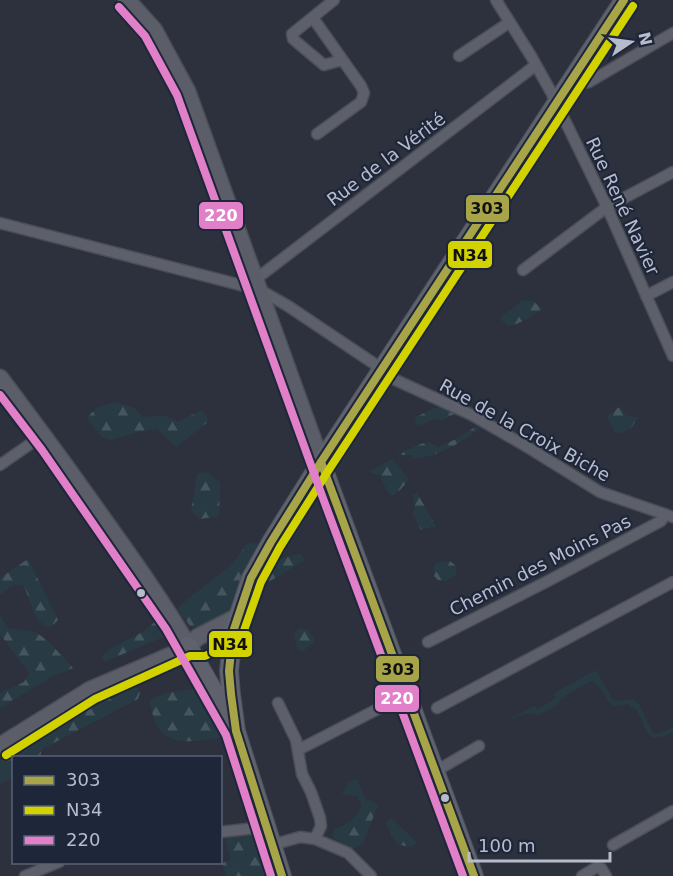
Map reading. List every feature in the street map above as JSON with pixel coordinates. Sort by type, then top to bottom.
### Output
[{"type":"main road","points":[[127,0],[154,30],[187,91],[474,876]]},
{"type":"main road","points":[[282,876],[236,731],[231,694],[230,671],[235,624],[251,578],[321,462],[624,0]]},
{"type":"main road","points":[[0,378],[43,435],[175,623],[236,731]]},
{"type":"main road","points":[[0,746],[90,690],[188,646],[202,646],[235,624]]},
{"type":"street","points":[[334,0],[292,34],[292,39],[324,66],[342,60]]},
{"type":"street","name":"Rue René Navier","points":[[496,0],[556,104],[607,207],[673,356]]},
{"type":"street","points":[[313,18],[364,93],[361,102],[317,134]]},
{"type":"street","points":[[459,56],[510,22]]},
{"type":"street","points":[[572,81],[580,84],[589,82],[673,33]]},
{"type":"street","name":"Rue de la Vérité","points":[[258,284],[536,66]]},
{"type":"street","points":[[523,270],[607,207],[673,172]]},
{"type":"street","name":"Rue de la Croix Biche","points":[[0,223],[258,284],[271,298],[288,306],[383,370],[389,377],[472,415],[600,492],[669,516]]},
{"type":"street","points":[[646,296],[673,282]]},
{"type":"street","points":[[0,465],[43,435]]},
{"type":"street","name":"Chemin des Moins Pas","points":[[428,642],[669,516]]},
{"type":"street","points":[[437,708],[673,582]]},
{"type":"street","points":[[298,750],[407,694]]},
{"type":"street","points":[[278,703],[296,740],[302,774],[320,818],[321,826],[315,839]]},
{"type":"street","points":[[436,771],[479,746]]},
{"type":"street","points":[[613,845],[673,811]]},
{"type":"street","points":[[222,832],[266,827]]},
{"type":"street","points":[[272,845],[300,837],[315,839],[348,853],[371,876]]},
{"type":"street","points":[[25,876],[53,864]]},
{"type":"street","points":[[582,876],[597,867],[601,868],[606,876]]},
{"type":"green space","points":[[523,300],[533,301],[542,309],[521,322],[507,326],[500,318]]},
{"type":"green space","points":[[116,402],[134,408],[143,417],[165,416],[178,422],[202,410],[209,421],[176,447],[157,429],[111,440],[102,437],[87,418],[96,408]]},
{"type":"green space","points":[[437,407],[455,414],[442,420],[433,419],[418,426],[414,418]]},
{"type":"green space","points":[[619,407],[629,416],[638,418],[631,428],[622,433],[615,432],[607,416]]},
{"type":"green space","points":[[475,427],[480,428],[464,440],[439,452],[410,459],[415,455],[396,455],[428,442],[439,447]]},
{"type":"green space","points":[[392,459],[409,480],[392,496],[387,491],[380,475],[369,472]]},
{"type":"green space","points":[[206,472],[220,483],[219,516],[200,519],[191,511],[197,474]]},
{"type":"green space","points":[[417,493],[436,526],[421,530],[413,515],[415,505],[413,495]]},
{"type":"green space","points":[[257,543],[258,552],[234,610],[199,627],[190,626],[177,608],[230,566],[247,544]]},
{"type":"green space","points":[[300,554],[305,560],[259,588],[271,564]]},
{"type":"green space","points":[[28,559],[58,620],[47,628],[36,617],[24,586],[14,584],[0,595],[0,578]]},
{"type":"green space","points":[[450,561],[456,566],[456,574],[446,581],[438,580],[434,576],[434,566],[438,562]]},
{"type":"green space","points":[[0,616],[8,628],[36,632],[49,642],[73,668],[53,676],[0,708],[0,693],[24,682],[29,673],[0,634]]},
{"type":"green space","points":[[158,619],[168,635],[104,662],[102,656],[106,652],[142,632]]},
{"type":"green space","points":[[299,628],[308,630],[315,641],[302,652],[297,647],[294,635]]},
{"type":"green space","points":[[596,670],[613,700],[633,699],[639,704],[653,733],[659,734],[673,727],[673,732],[663,736],[651,736],[635,709],[628,704],[615,706],[591,681],[539,715],[521,715],[503,723],[535,705],[538,709],[556,698],[554,693]]},
{"type":"green space","points":[[134,685],[140,693],[138,699],[42,749],[40,756],[12,756],[12,779],[0,784],[0,760],[68,717],[122,688]]},
{"type":"green space","points":[[198,688],[222,737],[186,741],[177,740],[163,733],[154,720],[149,702],[166,693]]},
{"type":"green space","points":[[357,780],[366,800],[378,805],[363,843],[352,849],[333,838],[334,829],[351,821],[362,805],[357,796],[342,794],[350,781]]},
{"type":"green space","points":[[391,818],[417,843],[411,847],[400,845],[393,838],[386,822]]},
{"type":"green space","points":[[256,835],[260,839],[273,876],[226,876],[222,863],[231,860],[225,838]]},
{"type":"transit line","name":"303","points":[[282,876],[236,731],[231,694],[229,671],[233,632],[251,578],[321,462],[624,0]]},
{"type":"transit line","name":"N34","points":[[6,755],[95,699],[190,656],[205,656],[241,639],[261,582],[280,547],[633,6]]},
{"type":"transit line","name":"220","points":[[119,7],[145,36],[177,95],[463,876]]},
{"type":"transit line","name":"220","points":[[0,395],[42,450],[166,629],[226,735],[271,876]]},
{"type":"transit line","name":"303","points":[[321,462],[474,876]]}]
